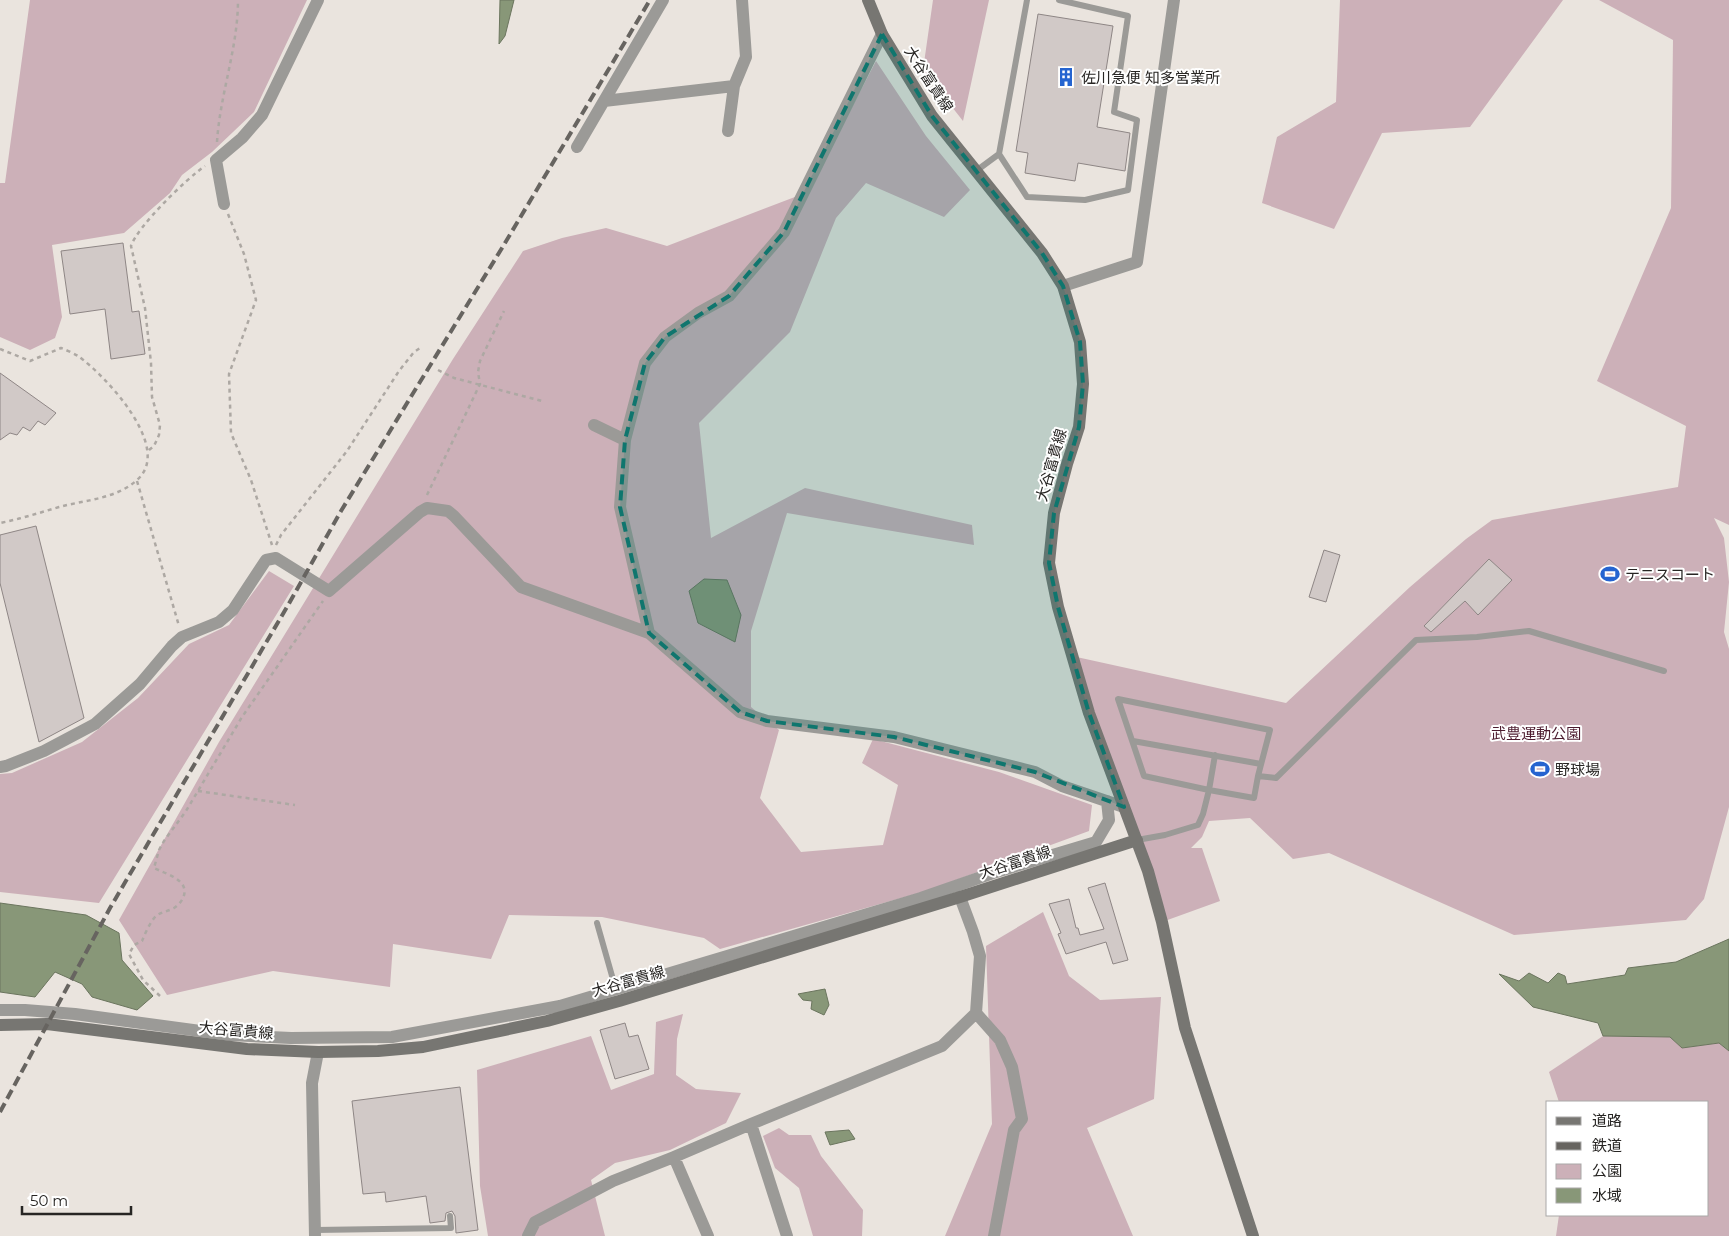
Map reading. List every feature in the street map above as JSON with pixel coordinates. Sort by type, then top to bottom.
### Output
[{"type":"main road","name":"大谷富貴線","points":[[0,1025],[47,1024],[247,1049],[318,1052],[378,1051],[423,1047],[547,1020],[618,995],[960,897],[1137,840],[1089,713],[1058,607],[1050,563],[1054,513],[1079,428],[1083,384],[1080,342],[1063,286],[1042,252],[932,116],[882,34],[868,0]]},
{"type":"main road","points":[[1137,840],[1162,922],[1185,1028],[1253,1236]]},
{"type":"street","points":[[224,204],[217,159],[247,132],[262,115],[318,0]]},
{"type":"street","points":[[577,147],[663,0]]},
{"type":"street","points":[[728,131],[734,86],[746,56],[742,0]]},
{"type":"street","points":[[1063,286],[1137,262],[1174,0]]},
{"type":"street","points":[[649,633],[620,507],[625,440],[645,363],[665,337],[698,313],[729,296],[784,232],[882,34]]},
{"type":"street","points":[[604,101],[734,86]]},
{"type":"street","points":[[594,424],[625,440]]},
{"type":"street","points":[[0,767],[44,751],[95,724],[140,684],[182,637],[219,622],[233,610],[266,560],[276,558],[329,592],[425,509],[438,509],[448,511],[521,587],[649,633],[740,712],[767,721],[894,737],[1035,772],[1062,786],[1124,807]]},
{"type":"street","points":[[0,1010],[75,1014],[230,1034],[291,1038],[392,1037],[560,1006],[618,995],[993,873],[1096,842],[1110,820],[1107,801]]},
{"type":"street","points":[[528,1236],[535,1222],[604,1185],[942,1046],[976,1013],[980,956],[960,897]]},
{"type":"street","points":[[976,1013],[1000,1040],[1012,1067],[1022,1119],[1014,1130],[994,1236]]},
{"type":"street","points":[[315,1233],[312,1083],[318,1052]]},
{"type":"street","points":[[751,1124],[786,1236]]},
{"type":"street","points":[[674,1157],[708,1236]]},
{"type":"lane","points":[[1026,0],[999,154],[1028,198],[1085,200],[1128,190],[1137,120],[1114,112],[1128,16],[1059,0]]},
{"type":"lane","points":[[976,171],[999,154]]},
{"type":"lane","points":[[1258,776],[1276,778],[1416,640],[1477,637],[1529,631],[1664,670]]},
{"type":"lane","points":[[1118,699],[1270,730],[1258,776],[1254,798],[1144,776],[1118,699]]},
{"type":"lane","points":[[1133,740],[1261,764]]},
{"type":"lane","points":[[1137,840],[1164,835],[1198,825],[1209,790],[1215,755]]},
{"type":"lane","points":[[597,923],[618,995]]},
{"type":"lane","points":[[315,1233],[451,1228],[450,1216]]},
{"type":"path","points":[[149,450],[154,446],[159,435],[160,425],[152,396],[151,362],[145,308],[131,246],[141,228],[188,180],[196,172],[217,159],[218,129],[236,36],[238,0]]},
{"type":"path","points":[[224,204],[244,254],[256,300],[229,374],[231,433],[251,480],[273,550],[281,535],[347,451],[399,370],[414,352],[420,348]]},
{"type":"path","points":[[425,509],[427,493],[480,384],[478,372],[480,362],[504,311]]},
{"type":"path","points":[[0,349],[30,361],[61,348],[78,356],[106,382],[130,409],[149,450],[146,466],[137,481],[129,486],[106,497],[0,523]]},
{"type":"path","points":[[438,370],[454,378],[542,401]]},
{"type":"path","points":[[137,481],[182,637]]},
{"type":"path","points":[[160,996],[143,980],[129,954],[134,945],[142,942],[154,918],[161,912],[174,909],[183,899],[184,886],[178,880],[154,868],[159,850],[198,791],[242,717],[329,592]]},
{"type":"path","points":[[198,791],[295,805]]},
{"type":"highlighted area","points":[[882,34],[932,116],[1042,253],[1063,286],[1080,342],[1083,384],[1079,427],[1054,513],[1049,563],[1058,607],[1089,713],[1124,807],[1035,772],[894,737],[767,721],[740,712],[649,633],[620,507],[625,440],[645,363],[665,337],[729,296],[784,232]]},
{"type":"green space","points":[[30,0],[307,0],[254,112],[212,152],[182,175],[170,193],[124,233],[52,245],[62,317],[55,338],[30,350],[0,337],[0,183],[5,183]]},
{"type":"green space","points":[[933,0],[989,0],[963,121],[923,70]]},
{"type":"green space","points":[[1340,0],[1563,0],[1470,127],[1382,133],[1334,229],[1262,203],[1277,137],[1336,102]]},
{"type":"green space","name":"武豊運動公園","points":[[1599,0],[1729,0],[1729,525],[1714,518],[1724,538],[1729,582],[1724,632],[1729,649],[1729,807],[1704,899],[1686,920],[1514,935],[1329,853],[1293,859],[1250,818],[1209,821],[1202,837],[1191,848],[1202,848],[1220,901],[1162,922],[1072,656],[1286,703],[1410,587],[1466,539],[1492,520],[1678,487],[1686,426],[1597,381],[1671,208],[1673,40]]},
{"type":"green space","points":[[876,61],[926,136],[970,190],[944,217],[866,183],[836,218],[790,332],[699,423],[711,538],[805,488],[972,525],[974,545],[787,513],[751,631],[751,707],[779,730],[760,798],[801,852],[883,845],[898,785],[862,763],[873,739],[999,772],[1092,805],[1089,831],[926,891],[720,949],[704,938],[602,917],[509,915],[491,959],[393,944],[390,987],[273,971],[167,995],[119,920],[219,742],[453,359],[523,251],[562,238],[606,228],[667,246],[808,192]]},
{"type":"green space","points":[[269,571],[294,586],[99,903],[0,892],[0,774],[12,773],[82,742],[138,698],[189,644],[229,625]]},
{"type":"green space","points":[[1043,912],[1069,976],[1100,1000],[1161,997],[1154,1099],[1087,1128],[1133,1236],[945,1236],[992,1124],[986,946]]},
{"type":"green space","points":[[683,1014],[677,1039],[676,1075],[696,1089],[741,1093],[726,1123],[670,1150],[615,1163],[591,1180],[605,1236],[488,1236],[480,1186],[477,1070],[591,1036],[611,1090],[654,1074],[656,1022]]},
{"type":"green space","points":[[1603,1036],[1670,1037],[1682,1048],[1719,1043],[1729,1051],[1729,1236],[1556,1236],[1559,1216],[1709,1216],[1709,1101],[1559,1101],[1549,1072]]},
{"type":"green space","points":[[779,1128],[789,1135],[811,1135],[821,1156],[863,1210],[862,1236],[813,1236],[799,1188],[775,1168],[763,1136]]},
{"type":"water","points":[[500,0],[514,0],[505,36],[499,44]]},
{"type":"water","points":[[704,579],[727,580],[741,615],[735,642],[698,623],[689,591]]},
{"type":"water","points":[[0,903],[86,915],[119,933],[122,960],[153,996],[137,1010],[92,997],[82,984],[55,972],[35,997],[0,992]]},
{"type":"water","points":[[1729,939],[1729,1051],[1719,1043],[1682,1048],[1670,1037],[1603,1036],[1598,1023],[1533,1007],[1499,974],[1519,981],[1529,973],[1548,983],[1558,973],[1565,976],[1567,984],[1625,975],[1628,968],[1676,962]]},
{"type":"water","points":[[825,989],[829,1005],[824,1015],[811,1009],[812,1001],[803,1000],[798,994]]},
{"type":"water","points":[[849,1130],[855,1139],[830,1145],[825,1132]]},
{"type":"building","name":"佐川急便 知多営業所","points":[[1038,14],[1113,26],[1097,127],[1130,133],[1125,171],[1078,163],[1075,181],[1025,173],[1028,153],[1016,151]]},
{"type":"building","points":[[123,243],[132,312],[139,311],[145,354],[111,359],[105,309],[70,314],[61,251]]},
{"type":"building","points":[[0,373],[56,413],[45,425],[38,421],[30,431],[23,427],[17,435],[10,433],[0,440]]},
{"type":"building","points":[[36,526],[84,718],[39,742],[0,583],[0,535]]},
{"type":"building","points":[[1324,550],[1340,555],[1326,602],[1309,597]]},
{"type":"building","points":[[1489,559],[1512,580],[1478,615],[1465,601],[1431,632],[1424,626]]},
{"type":"building","points":[[1105,883],[1128,960],[1113,964],[1106,942],[1066,954],[1058,934],[1061,933],[1049,904],[1069,899],[1076,928],[1078,928],[1080,935],[1104,929],[1088,888]]},
{"type":"building","points":[[625,1023],[629,1037],[638,1035],[649,1069],[615,1079],[600,1030]]},
{"type":"building","points":[[460,1087],[478,1230],[456,1233],[455,1216],[452,1211],[446,1213],[445,1221],[430,1223],[426,1196],[386,1202],[385,1192],[363,1194],[352,1101]]},
{"type":"railway","points":[[0,1112],[110,908],[287,607],[341,511],[502,248],[650,0]]},
{"type":"place","name":"佐川急便 知多営業所","points":[[1066,77]]},
{"type":"place","name":"テニスコート","points":[[1610,574]]},
{"type":"place","name":"野球場","points":[[1540,769]]}]
